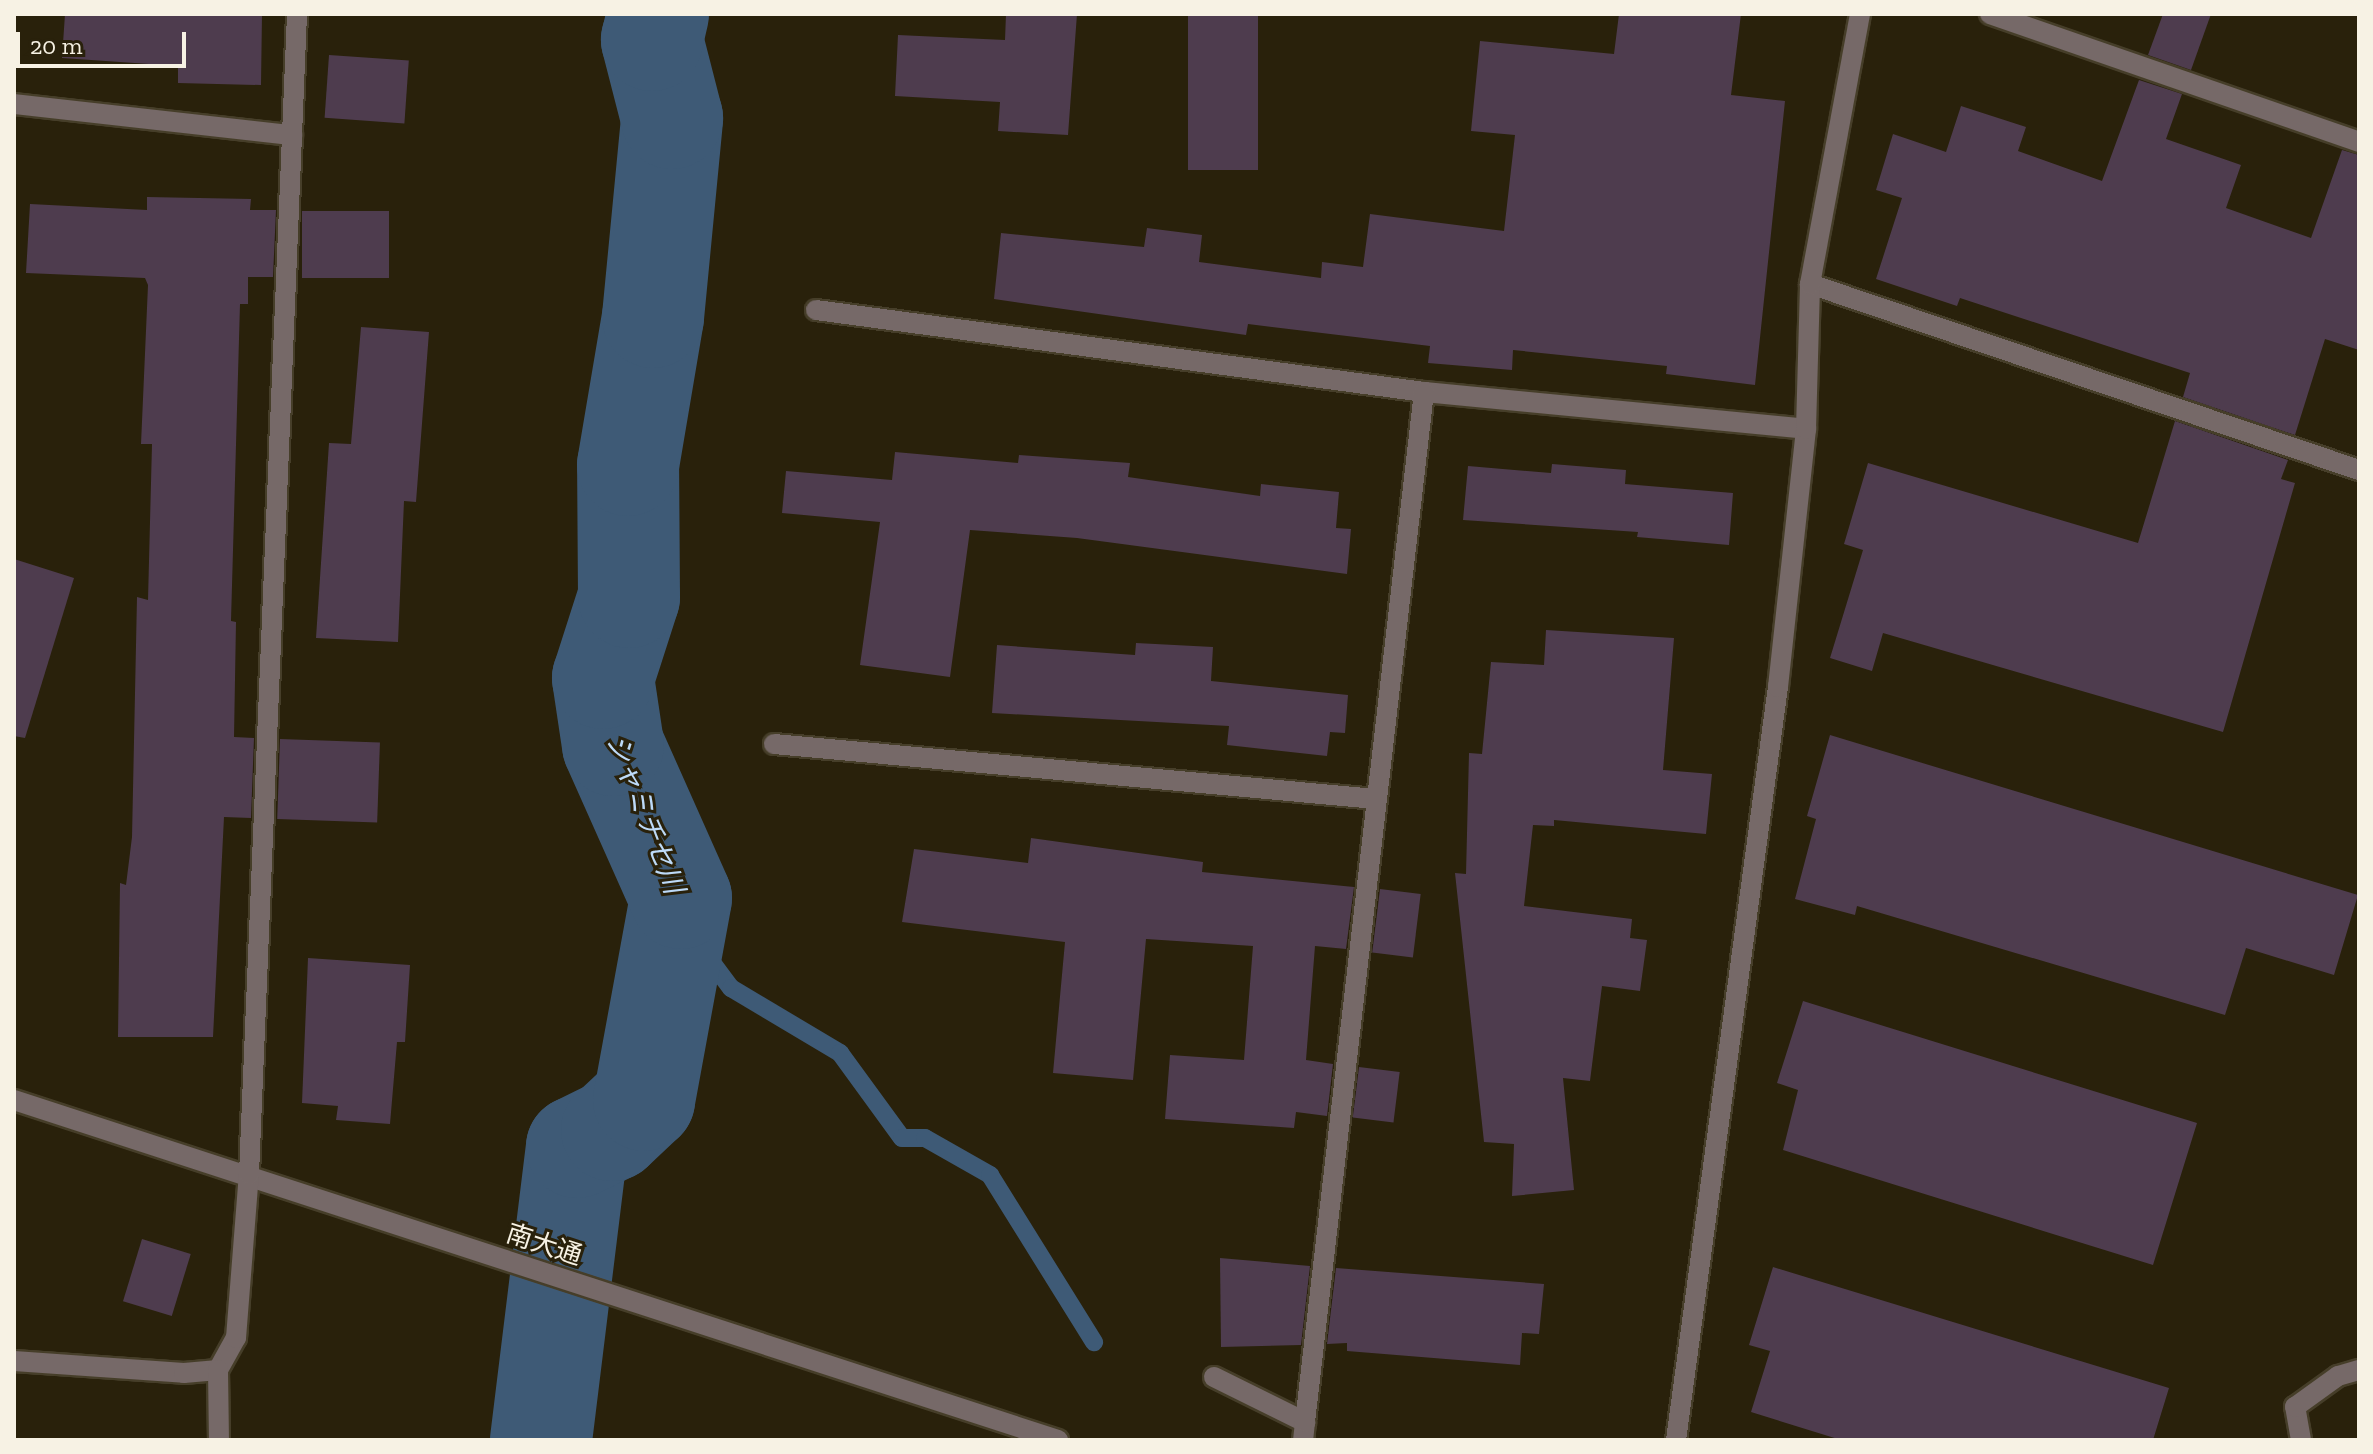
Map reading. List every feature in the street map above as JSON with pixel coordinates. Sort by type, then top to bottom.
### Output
[{"type":"street","points":[[219,1440],[218,1370],[236,1338],[249,1174],[297,14]]},
{"type":"street","points":[[1676,1440],[1778,687],[1806,429],[1810,284],[1860,14]]},
{"type":"street","points":[[1990,14],[2359,142]]},
{"type":"street","points":[[14,104],[292,135]]},
{"type":"street","points":[[1810,284],[2359,470]]},
{"type":"street","points":[[816,310],[1424,392],[1806,429]]},
{"type":"street","points":[[1214,1377],[1304,1431],[1424,392]]},
{"type":"street","points":[[774,744],[1376,799]]},
{"type":"street","name":"南大通","points":[[14,1100],[249,1174],[1058,1440]]},
{"type":"street","points":[[14,1361],[184,1373],[218,1370]]},
{"type":"street","points":[[2301,1440],[2295,1407],[2338,1376],[2359,1370]]},
{"type":"building","points":[[65,14],[262,14],[261,85],[178,83],[178,66],[62,58]]},
{"type":"building","points":[[1006,14],[1077,14],[1068,135],[998,131],[1000,102],[895,96],[898,35],[1005,40]]},
{"type":"building","points":[[1188,14],[1258,14],[1258,170],[1188,170]]},
{"type":"building","points":[[1619,14],[1741,14],[1731,95],[1785,101],[1755,385],[1666,374],[1667,366],[1513,350],[1512,370],[1428,363],[1430,346],[1248,324],[1246,335],[994,299],[1001,233],[1144,247],[1147,228],[1202,235],[1199,262],[1321,278],[1322,262],[1363,267],[1370,214],[1504,231],[1515,135],[1471,131],[1480,41],[1614,54]]},
{"type":"building","points":[[2163,14],[2211,14],[2191,70],[2148,55]]},
{"type":"building","points":[[329,55],[409,61],[404,123],[325,118]]},
{"type":"building","points":[[2139,80],[2182,94],[2166,139],[2241,165],[2226,208],[2311,238],[2342,150],[2359,155],[2359,350],[2325,339],[2295,435],[2183,397],[2190,373],[1960,298],[1957,306],[1876,279],[1902,198],[1876,190],[1893,134],[1946,152],[1961,106],[2026,127],[2018,151],[2102,181]]},
{"type":"building","points":[[147,197],[251,199],[250,210],[276,210],[273,277],[248,277],[248,304],[240,304],[231,621],[236,622],[234,737],[254,738],[251,818],[224,817],[213,1037],[118,1037],[120,883],[126,885],[132,837],[137,597],[148,600],[152,444],[141,444],[148,285],[145,278],[26,273],[30,204],[147,210]]},
{"type":"building","points":[[302,211],[389,211],[389,278],[302,278]]},
{"type":"building","points":[[361,327],[429,332],[416,502],[404,501],[398,642],[316,638],[329,443],[351,444]]},
{"type":"building","points":[[2175,421],[2288,460],[2281,479],[2295,483],[2223,732],[1883,633],[1872,671],[1830,658],[1863,550],[1844,544],[1868,463],[2138,543]]},
{"type":"building","points":[[895,452],[1018,463],[1019,455],[1130,463],[1128,477],[1260,496],[1261,484],[1339,492],[1336,528],[1351,529],[1347,574],[1077,538],[970,530],[950,677],[860,665],[880,522],[782,513],[786,471],[892,480]]},
{"type":"building","points":[[1552,464],[1626,470],[1625,484],[1733,493],[1729,545],[1637,537],[1638,532],[1463,520],[1468,466],[1551,473]]},
{"type":"building","points":[[14,559],[74,578],[25,738],[14,736]]},
{"type":"building","points":[[1546,630],[1674,638],[1663,770],[1712,774],[1706,834],[1554,820],[1554,826],[1533,825],[1524,906],[1632,919],[1630,938],[1647,940],[1640,991],[1602,986],[1590,1081],[1563,1078],[1574,1190],[1512,1196],[1514,1144],[1484,1142],[1455,873],[1466,874],[1469,753],[1482,754],[1491,662],[1544,665]]},
{"type":"building","points":[[1136,643],[1213,647],[1211,681],[1348,695],[1345,733],[1330,732],[1327,756],[1227,745],[1229,726],[992,713],[997,645],[1135,655]]},
{"type":"building","points":[[1830,735],[2358,895],[2334,975],[2246,948],[2225,1015],[1857,906],[1855,915],[1795,899],[1816,819],[1807,816]]},
{"type":"building","points":[[280,739],[380,742],[377,822],[277,819]]},
{"type":"building","points":[[1031,838],[1203,862],[1202,872],[1354,887],[1346,949],[1315,946],[1306,1060],[1333,1064],[1327,1116],[1296,1112],[1294,1128],[1165,1119],[1170,1055],[1244,1060],[1253,946],[1146,939],[1133,1080],[1053,1073],[1065,942],[902,922],[914,849],[1028,863]]},
{"type":"building","points":[[1380,889],[1421,894],[1413,958],[1372,953]]},
{"type":"building","points":[[308,958],[410,965],[405,1042],[397,1042],[390,1124],[336,1120],[338,1106],[302,1103]]},
{"type":"building","points":[[1803,1001],[2197,1123],[2153,1265],[1783,1150],[1798,1090],[1777,1083]]},
{"type":"building","points":[[1359,1067],[1400,1072],[1393,1123],[1353,1118]]},
{"type":"building","points":[[142,1239],[191,1254],[172,1316],[123,1301]]},
{"type":"building","points":[[1220,1258],[1310,1266],[1301,1345],[1221,1347]]},
{"type":"building","points":[[1773,1267],[2169,1388],[2153,1440],[1841,1440],[1751,1412],[1770,1351],[1749,1345]]},
{"type":"building","points":[[1336,1268],[1544,1284],[1539,1334],[1522,1333],[1520,1365],[1347,1351],[1347,1343],[1327,1344]]},
{"type":"waterway","name":"シャミチセ川","points":[[541,1440],[577,1147],[612,1130],[644,1100],[681,898],[613,745],[603,678],[629,597],[628,465],[653,317],[672,118],[652,40],[658,14]]},
{"type":"waterway","points":[[678,917],[731,988],[840,1053],[902,1138],[925,1138],[990,1175],[1094,1342]]}]
